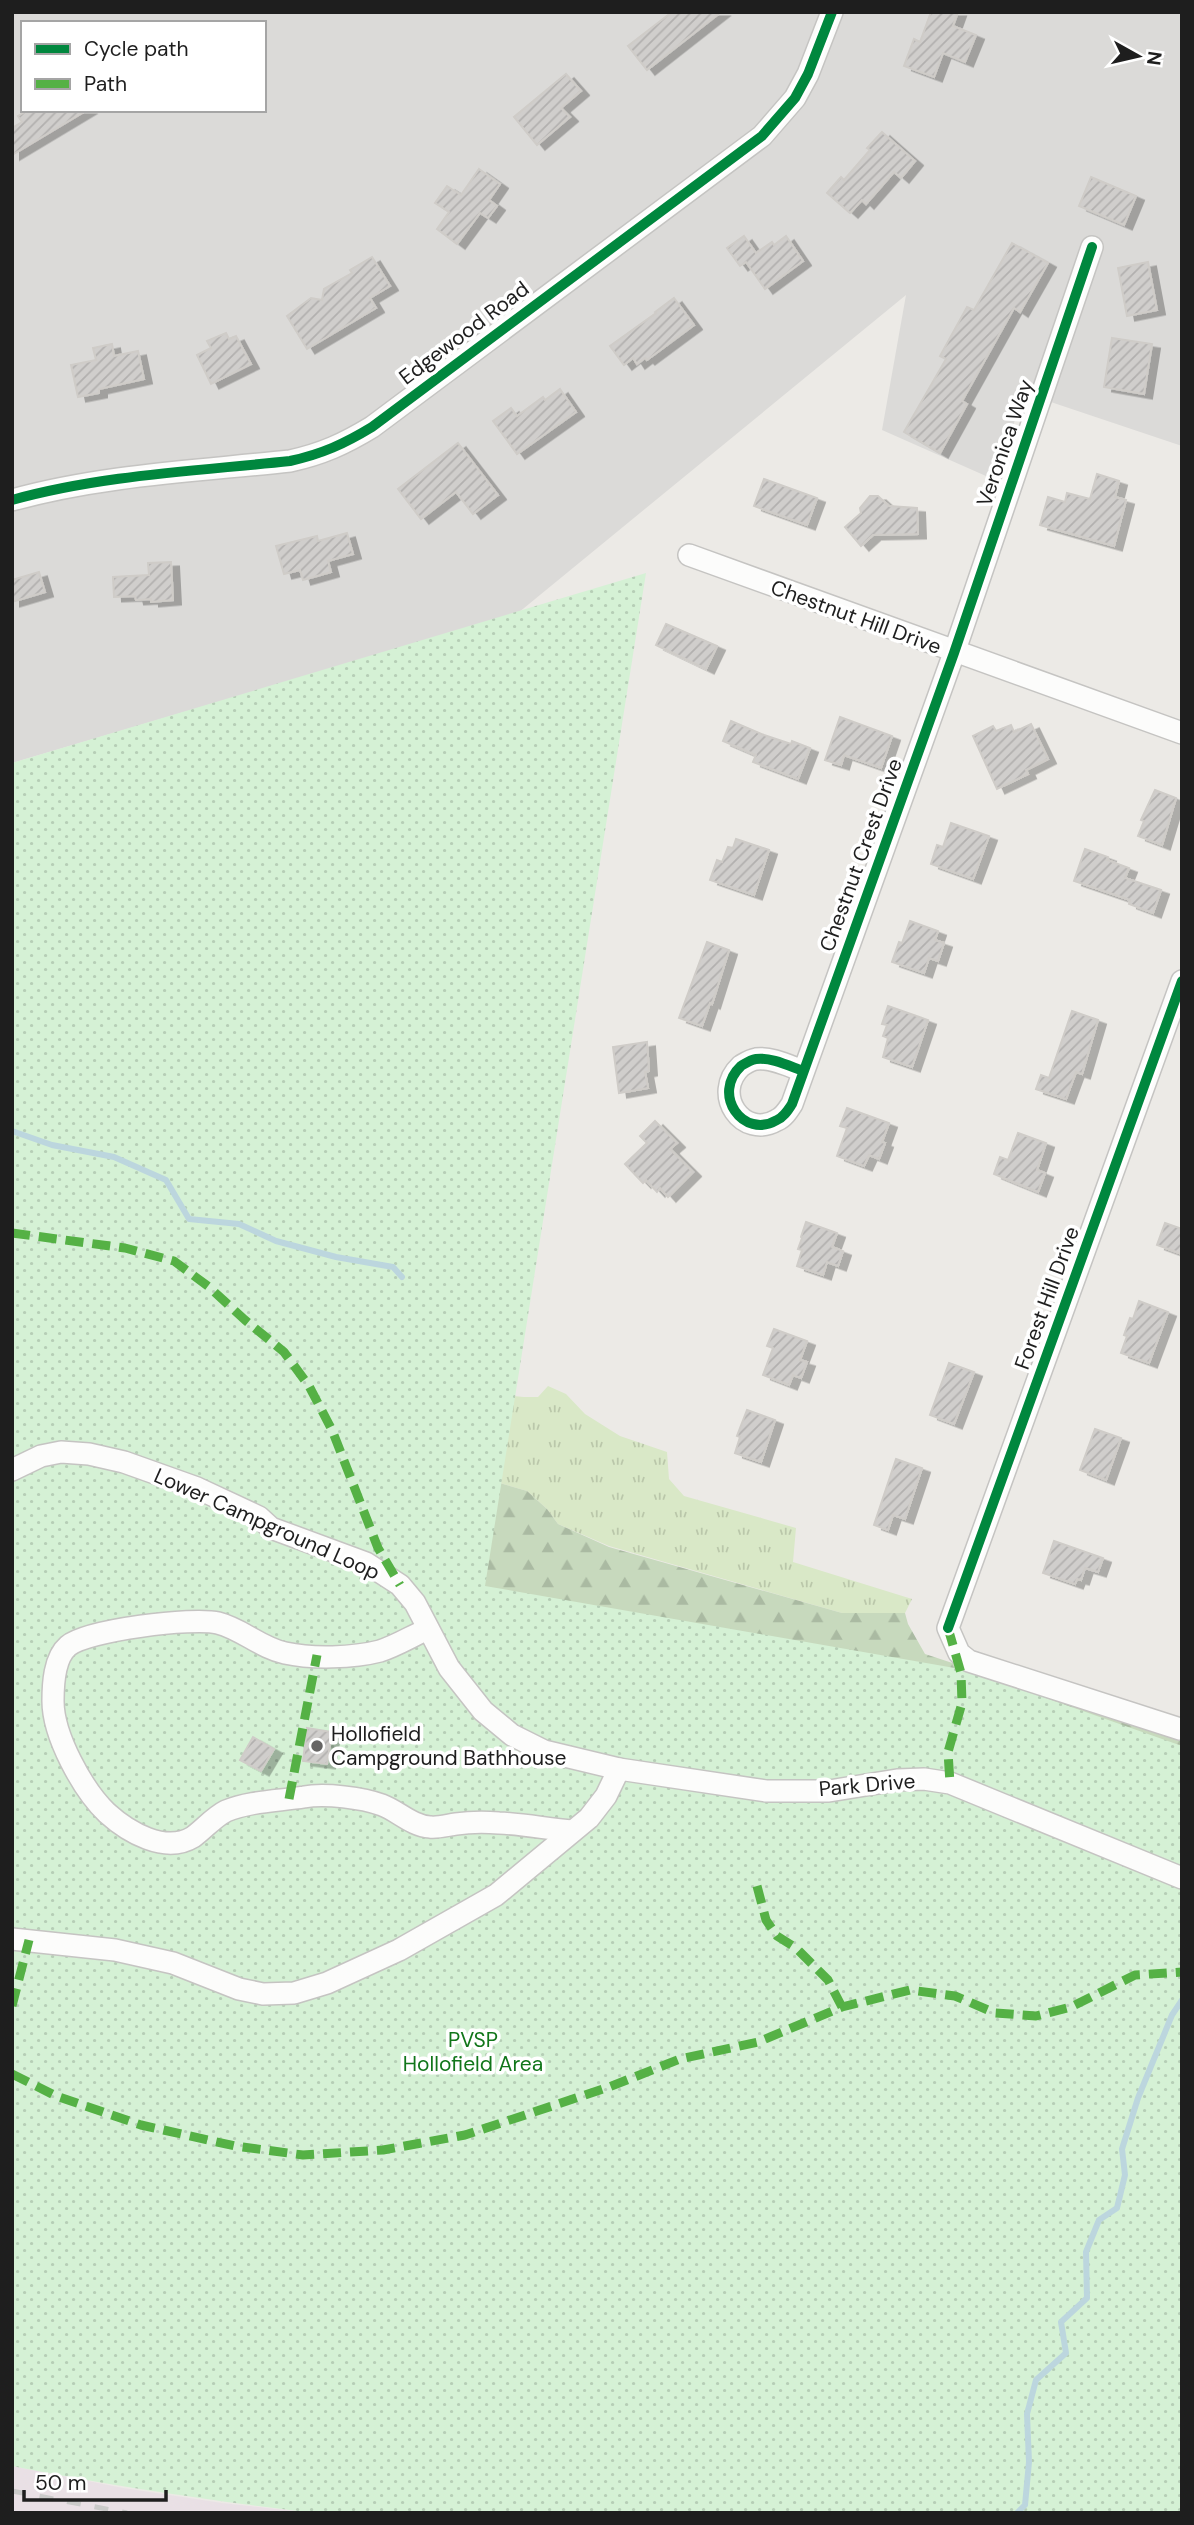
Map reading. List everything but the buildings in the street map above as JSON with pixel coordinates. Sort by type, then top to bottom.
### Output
[{"type":"street","name":"Edgewood Road","points":[[12,500],[99,481],[290,461],[321,454],[362,433],[762,135],[795,98],[808,74],[832,12]]},
{"type":"street","name":"Veronica Way","points":[[954,653],[1093,247]]},
{"type":"street","name":"Chestnut Hill Drive","points":[[689,555],[954,653],[1182,733]]},
{"type":"street","name":"Chestnut Crest Drive","points":[[803,1070],[771,1060],[755,1059],[746,1062],[734,1073],[728,1087],[729,1101],[737,1115],[751,1124],[768,1124],[780,1119],[792,1104],[954,653]]},
{"type":"street","name":"Forest Hill Drive","points":[[1180,1729],[969,1661],[959,1653],[948,1628],[1182,981]]},
{"type":"street","name":"Lower Campground Loop","points":[[12,1470],[41,1456],[61,1452],[89,1454],[124,1462],[197,1488],[259,1517],[271,1528],[366,1563],[400,1585]]},
{"type":"street","name":"Park Drive","points":[[400,1585],[415,1604],[449,1668],[483,1711],[512,1735],[544,1751],[619,1769],[766,1791],[829,1791],[897,1780],[924,1779],[950,1783],[1182,1878]]},
{"type":"street","points":[[428,1629],[381,1651],[352,1656],[284,1653],[237,1629],[215,1622],[184,1622],[113,1631],[85,1639],[68,1646],[54,1677],[53,1705],[61,1740],[94,1800],[120,1824],[138,1835],[155,1840],[174,1843],[191,1838],[225,1812],[250,1804],[307,1796],[342,1797],[382,1805],[411,1821],[430,1827],[500,1823],[572,1831]]},
{"type":"street","points":[[12,1939],[66,1943],[142,1955],[173,1963],[239,1989],[263,1994],[294,1993],[327,1983],[399,1950],[496,1895],[589,1818],[606,1796],[619,1769]]},
{"type":"shaded area","points":[[12,12],[1182,12],[1182,446],[1024,393],[995,480],[882,430],[906,295],[518,613],[12,763]]},
{"type":"shaded area","points":[[12,2466],[123,2488],[314,2513],[24,2513],[12,2510]]},
{"type":"green space","name":"PVSP Hollofield Area","points":[[646,573],[485,1586],[966,1670],[1182,1746],[1182,2513],[314,2513],[163,2493],[12,2466],[12,763]]},
{"type":"green space","points":[[12,1285],[370,1383],[524,1397],[538,1397],[548,1386],[566,1394],[585,1414],[620,1436],[667,1452],[669,1479],[684,1496],[796,1528],[793,1562],[912,1599],[905,1613],[842,1613],[609,1546],[558,1524],[547,1509],[527,1491],[12,1343]]},
{"type":"green space","points":[[12,1343],[527,1491],[547,1509],[558,1524],[609,1547],[842,1613],[905,1613],[908,1624],[925,1654],[1182,1738],[1182,1865],[790,1770]]},
{"type":"waterway","points":[[12,1131],[52,1145],[114,1157],[166,1180],[189,1219],[239,1224],[276,1241],[336,1257],[393,1267],[402,1277]]},
{"type":"waterway","points":[[1017,2513],[1025,2505],[1029,2462],[1027,2414],[1036,2380],[1066,2353],[1061,2322],[1087,2298],[1086,2252],[1099,2220],[1117,2208],[1125,2175],[1122,2149],[1138,2098],[1172,2015],[1182,2000]]},
{"type":"railway","points":[[12,2491],[127,2513]]},
{"type":"marked path","points":[[12,1233],[125,1248],[174,1261],[209,1287],[284,1352],[309,1386],[332,1430],[378,1548],[400,1585]]},
{"type":"marked path","points":[[948,1628],[961,1673],[962,1703],[948,1752],[950,1783]]},
{"type":"marked path","points":[[289,1799],[317,1655]]},
{"type":"marked path","points":[[757,1886],[766,1920],[777,1936],[796,1948],[828,1980],[842,2007]]},
{"type":"marked path","points":[[12,2006],[29,1940]]},
{"type":"marked path","points":[[12,2074],[56,2096],[141,2125],[235,2146],[303,2155],[383,2150],[465,2135],[609,2087],[680,2059],[758,2042],[842,2007],[910,1990],[955,1996],[995,2013],[1036,2016],[1071,2007],[1135,1975],[1182,1972]]},
{"type":"cycle path","points":[[12,500],[115,479],[290,461],[333,448],[372,427],[762,136],[795,98],[808,74],[832,12]]},
{"type":"cycle path","points":[[803,1071],[768,1059],[756,1059],[746,1063],[733,1077],[729,1089],[730,1101],[743,1119],[764,1125],[782,1117],[792,1104],[954,653],[1092,247]]},
{"type":"cycle path","points":[[948,1628],[1182,981]]},
{"type":"place","name":"Hollofield Campground Bathhouse","points":[[317,1746]]}]
